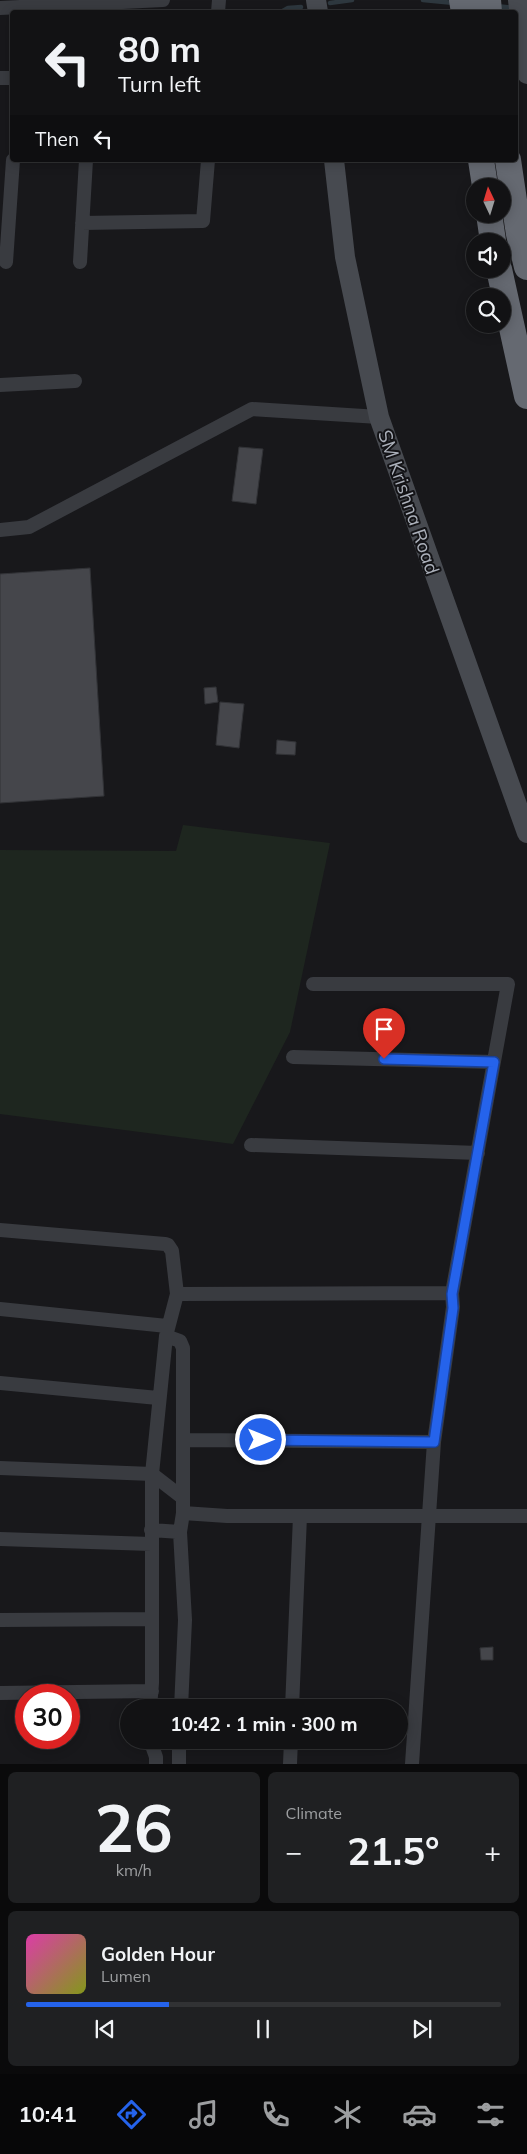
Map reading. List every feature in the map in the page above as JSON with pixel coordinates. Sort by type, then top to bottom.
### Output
[{"type":"highway","points":[[482,162],[484,178]]},
{"type":"highway","points":[[508,162],[519,234],[527,267]]},
{"type":"highway","points":[[501,278],[527,396]]},
{"type":"street","points":[[4,5],[163,0]]},
{"type":"street","points":[[518,0],[527,74]]},
{"type":"street","points":[[6,262],[13,162]]},
{"type":"street","points":[[80,262],[86,162]]},
{"type":"street","points":[[82,223],[203,221],[208,162]]},
{"type":"street","name":"SM Krishna Road","points":[[334,162],[345,256],[379,417],[527,833]]},
{"type":"street","points":[[0,385],[75,381]]},
{"type":"street","points":[[0,530],[29,527],[252,409],[379,417]]},
{"type":"street","points":[[312,984],[508,984],[452,1294],[453,1308],[434,1442],[412,1764]]},
{"type":"street","points":[[293,1057],[494,1062]]},
{"type":"street","points":[[251,1145],[478,1153]]},
{"type":"street","points":[[0,1230],[168,1245],[172,1251],[177,1294],[166,1331],[152,1474],[151,1699]]},
{"type":"street","points":[[177,1294],[452,1294]]},
{"type":"street","points":[[0,1309],[166,1331],[180,1341],[183,1348],[184,1440],[184,1498],[180,1532],[184,1620],[181,1699]]},
{"type":"street","points":[[0,1383],[158,1398]]},
{"type":"street","points":[[184,1440],[434,1442]]},
{"type":"street","points":[[0,1468],[152,1474],[184,1498]]},
{"type":"street","points":[[183,1513],[227,1516],[527,1516]]},
{"type":"street","points":[[292,1699],[300,1516]]},
{"type":"street","points":[[0,1540],[151,1537],[180,1532]]},
{"type":"street","points":[[0,1620],[151,1619]]},
{"type":"street","points":[[0,1694],[152,1691]]},
{"type":"street","points":[[153,1749],[156,1764]]},
{"type":"street","points":[[179,1764],[180,1749]]},
{"type":"street","points":[[290,1764],[291,1749]]},
{"type":"shaded area","points":[[183,825],[330,843],[290,1032],[233,1144],[0,1114],[0,850],[176,851]]},
{"type":"building","points":[[239,447],[263,449],[256,504],[232,501]]},
{"type":"building","points":[[90,568],[104,796],[0,803],[0,574]]},
{"type":"building","points":[[216,687],[218,702],[205,704],[204,688]]},
{"type":"building","points":[[220,702],[244,704],[239,748],[216,745]]},
{"type":"building","points":[[277,740],[296,742],[295,755],[276,754]]},
{"type":"building","points":[[493,1647],[493,1660],[481,1660],[480,1648]]},
{"type":"waterway","points":[[330,3],[352,0]]},
{"type":"waterway","points":[[423,0],[454,3]]},
{"type":"waterway","points":[[496,6],[514,8]]},
{"type":"waterway","points":[[284,10],[301,7]]},
{"type":"route","points":[[261,1440],[434,1442],[453,1308],[452,1294],[494,1062],[384,1059]]}]
